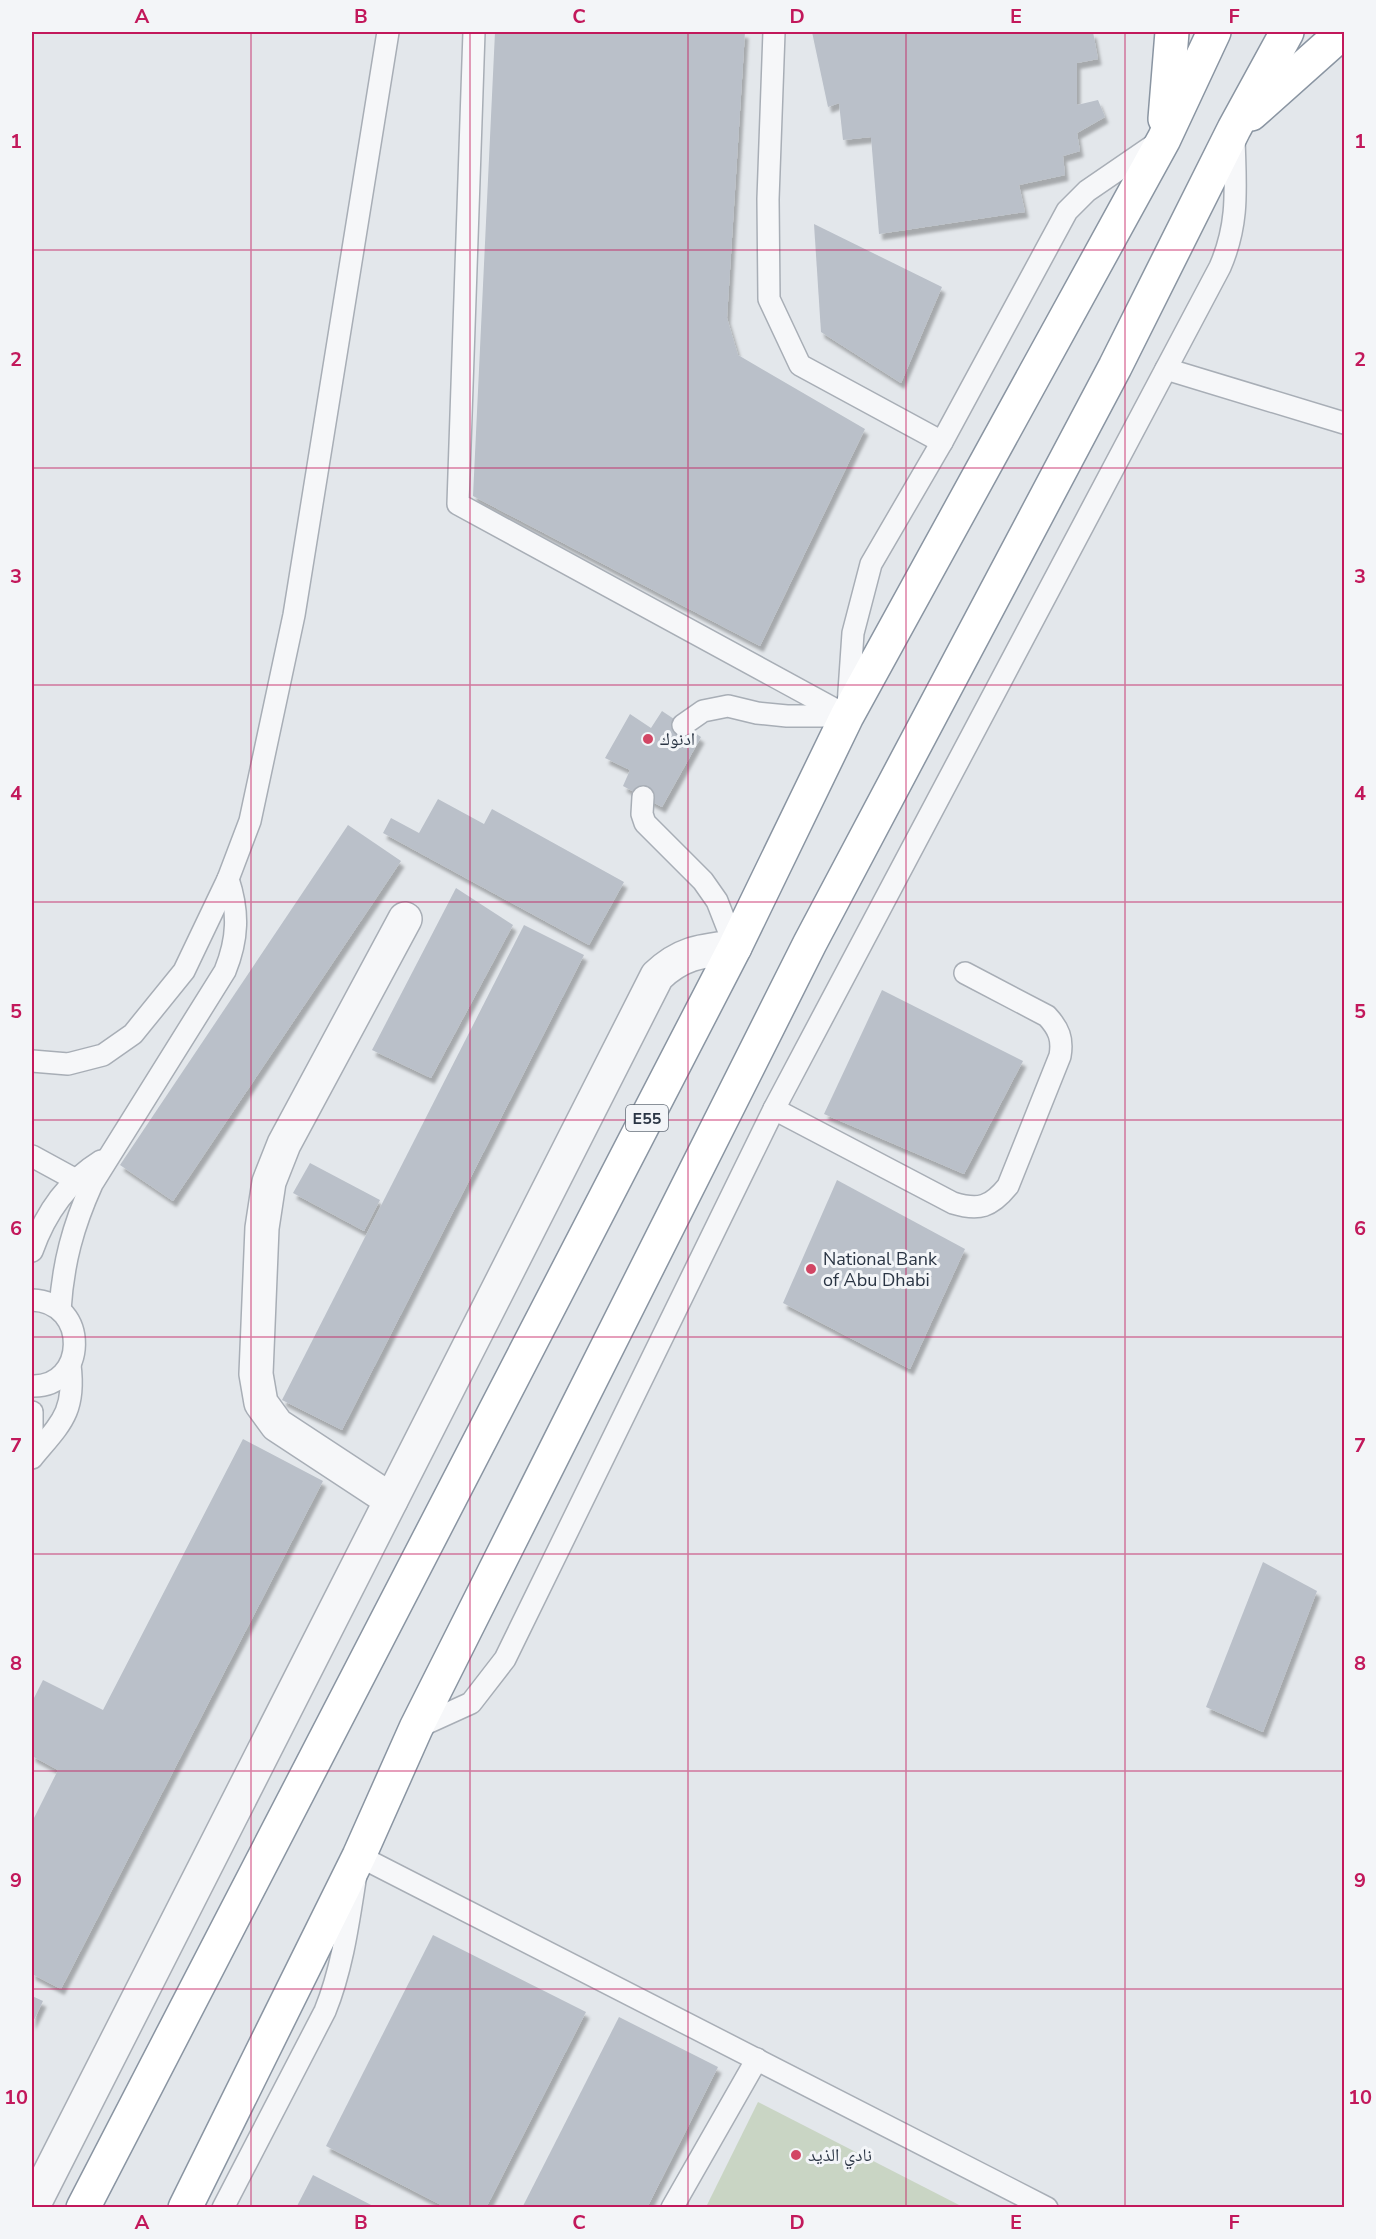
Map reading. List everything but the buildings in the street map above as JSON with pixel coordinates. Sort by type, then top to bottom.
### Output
[{"type":"highway","points":[[1164,139],[1172,32]]},
{"type":"highway","name":"E55","points":[[83,2208],[735,946],[847,716],[1164,139],[1214,32]]},
{"type":"highway","points":[[185,2208],[359,1856],[416,1728],[810,943],[1115,367],[1234,129],[1287,32]]},
{"type":"highway","points":[[1234,129],[1343,32]]},
{"type":"street","points":[[391,1500],[278,1425],[261,1403],[256,1374],[262,1228],[269,1182],[284,1144],[405,919]]},
{"type":"street","points":[[32,2208],[657,976],[670,963],[691,953],[735,946]]},
{"type":"lane","points":[[32,1061],[68,1064],[103,1055],[133,1034],[184,971],[228,879],[250,821],[294,615],[388,32]]},
{"type":"lane","points":[[474,32],[458,504],[847,716]]},
{"type":"lane","points":[[774,32],[768,199],[769,299],[800,365],[942,442]]},
{"type":"lane","points":[[416,1728],[471,1703],[505,1659],[774,1109],[1228,248],[1234,227],[1236,205],[1234,129]]},
{"type":"lane","points":[[847,716],[853,633],[870,564],[942,442],[1067,211],[1087,191],[1164,139]]},
{"type":"lane","points":[[1166,369],[1344,423]]},
{"type":"lane","points":[[683,725],[704,711],[728,706],[757,713],[787,716],[847,716]]},
{"type":"lane","points":[[643,796],[642,814],[645,823],[703,881],[717,901],[735,946]]},
{"type":"lane","points":[[60,1310],[62,1277],[72,1234],[93,1184],[225,971],[235,938],[236,919],[234,898],[228,879]]},
{"type":"lane","points":[[774,1109],[953,1203],[968,1208],[984,1206],[998,1198],[1008,1186],[1060,1056],[1062,1045],[1055,1024],[1047,1017],[965,973]]},
{"type":"lane","points":[[32,1156],[76,1180]]},
{"type":"lane","points":[[32,1251],[50,1212],[76,1180],[109,1156]]},
{"type":"lane","points":[[32,1300],[43,1301],[60,1310],[72,1326],[76,1346],[70,1365],[71,1399],[66,1414],[57,1429],[32,1458]]},
{"type":"lane","points":[[32,1386],[40,1386],[57,1379],[70,1365]]},
{"type":"lane","points":[[32,1412],[32,1431]]},
{"type":"lane","points":[[223,2208],[325,2011],[339,1970],[359,1856],[1047,2208]]},
{"type":"lane","points":[[672,2208],[757,2059]]},
{"type":"green space","name":"نادي الذيد","points":[[758,2102],[963,2207],[706,2207]]},
{"type":"place","name":"ادنوك","points":[[648,739]]},
{"type":"place","name":"National Bank of Abu Dhabi","points":[[811,1269]]},
{"type":"place","name":"نادي الذيد","points":[[796,2155]]}]
